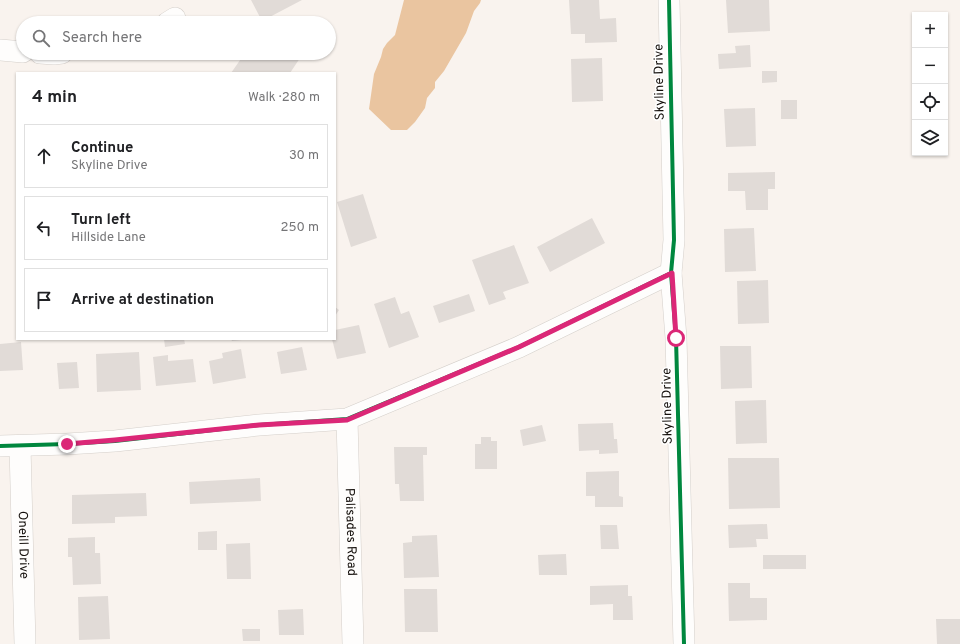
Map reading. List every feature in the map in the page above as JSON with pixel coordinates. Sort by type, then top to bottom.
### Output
[{"type":"street","name":"Skyline Drive","points":[[668,0],[674,240],[672,273],[676,338],[684,644]]},
{"type":"street","points":[[0,50],[16,51]]},
{"type":"street","points":[[10,446],[67,444],[259,425],[347,420],[519,347],[672,273]]},
{"type":"street","name":"Palisades Road","points":[[347,420],[353,644]]},
{"type":"street","name":"Oneill Drive","points":[[10,446],[25,644]]},
{"type":"shaded area","points":[[404,0],[481,0],[474,11],[466,33],[444,71],[435,82],[435,88],[427,98],[425,108],[407,130],[391,130],[369,109],[374,74],[383,49],[395,35]]},
{"type":"building","points":[[251,0],[302,0],[272,16],[259,16]]},
{"type":"building","points":[[569,0],[599,0],[600,19],[616,18],[617,42],[585,43],[585,34],[571,34]]},
{"type":"building","points":[[726,0],[769,0],[770,31],[728,33]]},
{"type":"building","points":[[750,45],[751,67],[719,69],[718,54],[736,53],[735,46]]},
{"type":"building","points":[[602,58],[603,101],[572,102],[571,59]]},
{"type":"building","points":[[240,60],[299,60],[291,72],[232,72]]},
{"type":"building","points":[[762,71],[777,71],[777,82],[762,83]]},
{"type":"building","points":[[781,100],[797,100],[797,119],[781,119]]},
{"type":"building","points":[[755,108],[756,146],[726,147],[724,109]]},
{"type":"building","points":[[775,172],[775,189],[768,189],[768,210],[746,210],[745,191],[728,191],[728,173]]},
{"type":"building","points":[[363,194],[377,238],[351,247],[337,202]]},
{"type":"building","points":[[592,218],[605,243],[550,272],[537,247]]},
{"type":"building","points":[[754,228],[756,271],[725,272],[724,229]]},
{"type":"building","points":[[514,245],[529,283],[503,292],[506,299],[489,305],[472,260]]},
{"type":"building","points":[[768,280],[769,323],[738,324],[737,281]]},
{"type":"building","points":[[469,294],[475,311],[439,323],[433,306]]},
{"type":"building","points":[[395,297],[401,314],[409,311],[419,337],[389,348],[374,304]]},
{"type":"building","points":[[336,308],[339,310],[336,314]]},
{"type":"building","points":[[359,325],[366,353],[337,359],[332,340],[336,340],[336,330]]},
{"type":"building","points":[[164,340],[184,340],[185,344],[165,347]]},
{"type":"building","points":[[21,342],[23,370],[0,371],[0,344]]},
{"type":"building","points":[[720,346],[751,346],[752,388],[721,389]]},
{"type":"building","points":[[302,347],[307,370],[281,374],[277,352]]},
{"type":"building","points":[[241,349],[246,378],[213,384],[209,361],[223,358],[222,353]]},
{"type":"building","points":[[139,352],[141,390],[97,392],[96,354]]},
{"type":"building","points":[[168,355],[168,361],[193,359],[196,382],[156,386],[153,357]]},
{"type":"building","points":[[77,362],[79,388],[59,389],[57,363]]},
{"type":"building","points":[[766,400],[767,443],[736,444],[735,401]]},
{"type":"building","points":[[613,423],[614,439],[617,439],[618,453],[599,454],[599,450],[579,451],[578,424]]},
{"type":"building","points":[[542,425],[546,441],[523,446],[520,430]]},
{"type":"building","points":[[481,437],[491,437],[491,441],[497,441],[497,469],[475,469],[475,444],[481,444]]},
{"type":"building","points":[[394,447],[427,447],[427,455],[423,455],[424,501],[400,501],[399,484],[395,484]]},
{"type":"building","points":[[728,458],[779,458],[780,508],[729,509]]},
{"type":"building","points":[[619,471],[619,496],[623,497],[623,507],[595,507],[595,496],[586,496],[586,472]]},
{"type":"building","points":[[260,478],[261,501],[190,504],[189,482]]},
{"type":"building","points":[[146,493],[147,516],[115,517],[115,523],[72,524],[72,495]]},
{"type":"building","points":[[767,524],[768,539],[756,539],[757,547],[729,548],[728,525]]},
{"type":"building","points":[[600,525],[617,525],[619,549],[601,549]]},
{"type":"building","points":[[217,531],[217,550],[198,550],[198,532]]},
{"type":"building","points":[[437,535],[439,577],[404,578],[403,543],[412,542],[412,536]]},
{"type":"building","points":[[95,537],[95,553],[100,553],[101,584],[73,585],[72,557],[68,557],[68,538]]},
{"type":"building","points":[[250,543],[251,579],[227,579],[226,544]]},
{"type":"building","points":[[566,554],[567,575],[539,575],[538,555]]},
{"type":"building","points":[[763,555],[806,555],[806,569],[763,569]]},
{"type":"building","points":[[728,583],[750,583],[750,598],[767,598],[767,620],[729,621]]},
{"type":"building","points":[[628,585],[628,596],[632,596],[633,620],[613,620],[613,604],[590,605],[590,586]]},
{"type":"building","points":[[404,589],[437,589],[438,632],[405,632]]},
{"type":"building","points":[[108,596],[110,639],[79,640],[78,597]]},
{"type":"building","points":[[303,609],[304,635],[279,635],[278,610]]},
{"type":"building","points":[[936,619],[960,619],[960,644],[937,644]]},
{"type":"building","points":[[242,629],[260,629],[260,641],[243,641]]},
{"type":"cycle path","points":[[669,0],[674,240],[671,273],[676,338],[684,644]]},
{"type":"cycle path","points":[[0,446],[115,441],[259,425],[347,419],[519,347],[671,273]]},
{"type":"route","points":[[67,444],[259,425],[347,420],[519,347],[672,273],[676,338]]}]
